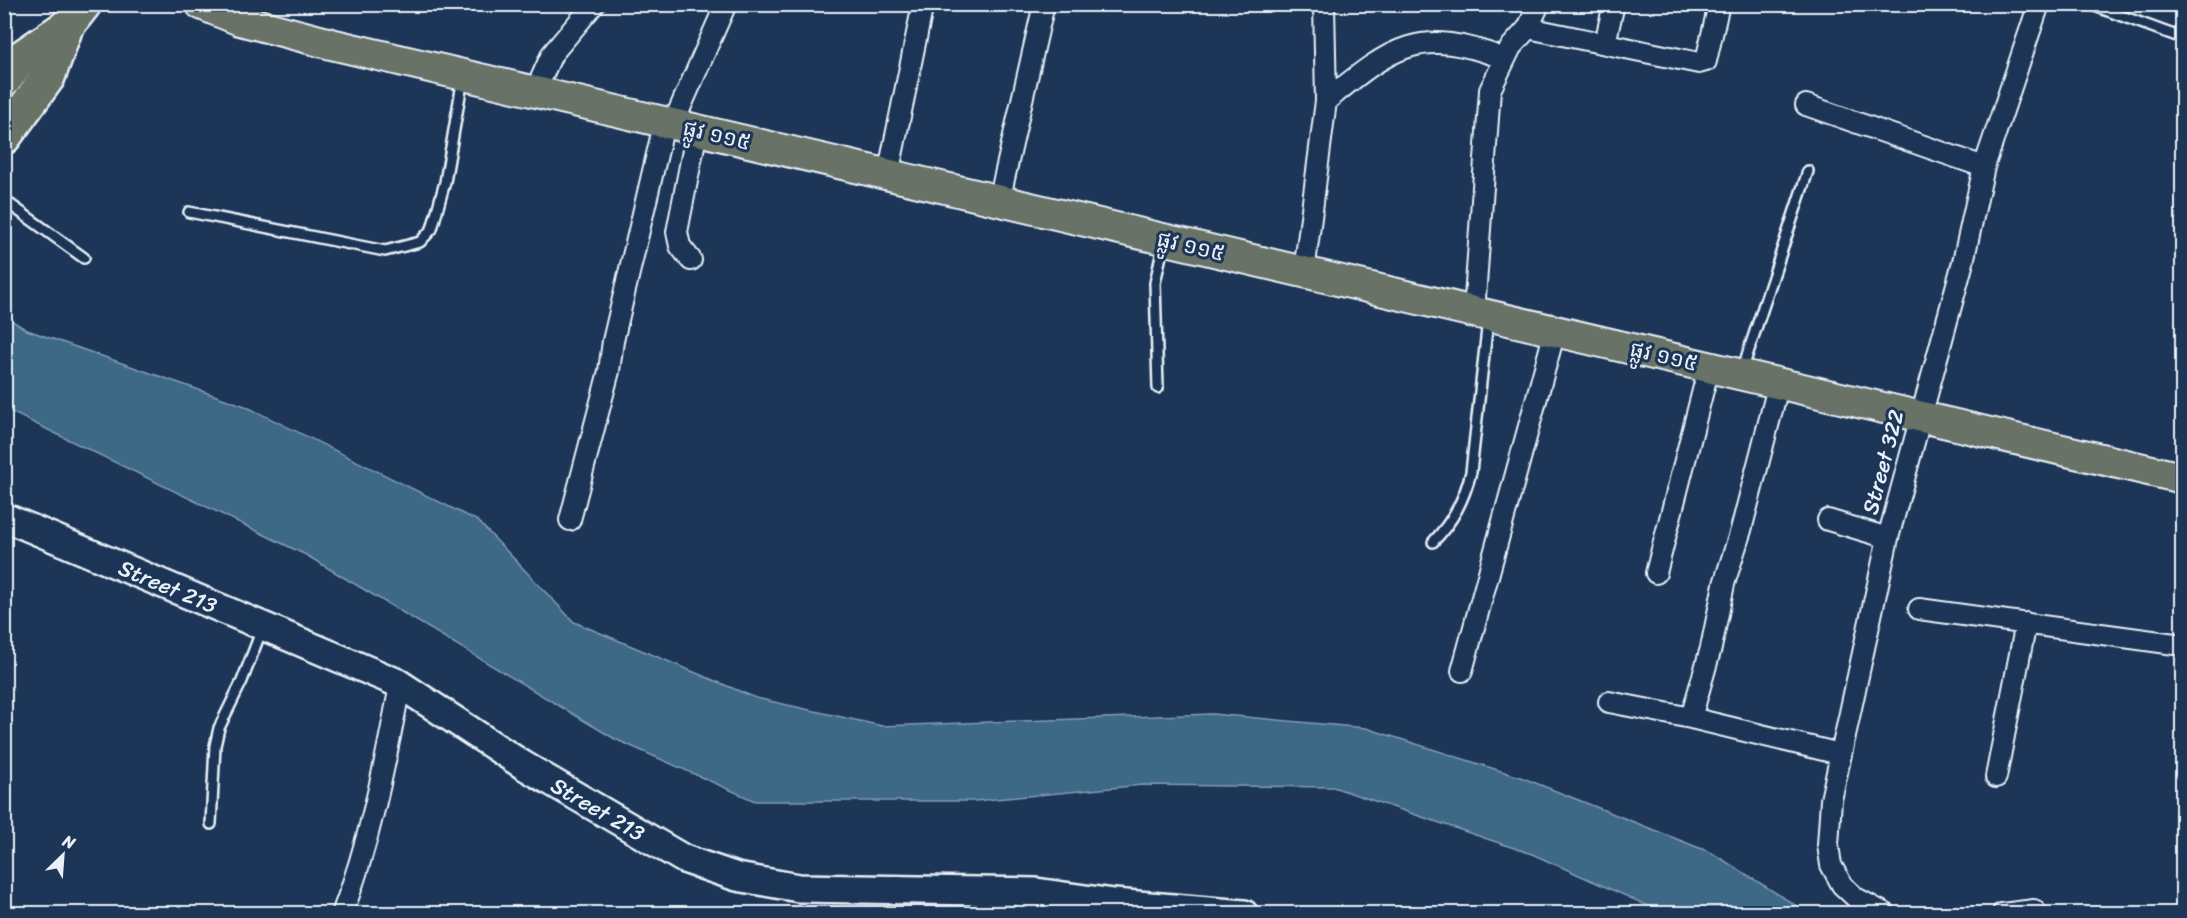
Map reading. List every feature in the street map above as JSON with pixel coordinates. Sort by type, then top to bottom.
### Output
[{"type":"highway","points":[[4,80],[22,57],[75,16]]},
{"type":"highway","points":[[4,137],[48,77],[75,16]]},
{"type":"main road","name":"ផ្លូវ ១១៥","points":[[201,4],[240,20],[319,41],[2182,478]]},
{"type":"street","points":[[535,92],[552,54],[594,4]]},
{"type":"street","points":[[692,260],[680,246],[676,232],[677,125],[726,4]]},
{"type":"street","points":[[888,175],[923,4]]},
{"type":"street","points":[[999,201],[1044,4]]},
{"type":"street","points":[[1304,272],[1326,101],[1324,4]]},
{"type":"street","points":[[1481,314],[1487,113],[1490,90],[1511,47],[1528,28],[1539,4]]},
{"type":"street","points":[[1605,43],[1614,4]]},
{"type":"street","points":[[1528,28],[1699,63],[1706,61],[1710,52],[1719,4]]},
{"type":"street","name":"Street 322","points":[[1886,914],[1856,898],[1842,885],[1831,865],[1828,845],[1831,800],[1888,538],[1963,262],[1984,167],[2039,4]]},
{"type":"street","points":[[1326,101],[1363,71],[1400,49],[1430,42],[1470,46],[1504,60]]},
{"type":"street","points":[[1806,105],[1984,167]]},
{"type":"street","points":[[570,520],[609,371],[613,341],[662,133],[677,125]]},
{"type":"street","points":[[1462,671],[1555,331]]},
{"type":"street","points":[[1656,573],[1708,367]]},
{"type":"street","points":[[1691,717],[1711,648],[1724,584],[1741,530],[1779,383]]},
{"type":"street","name":"Street 213","points":[[4,517],[398,683],[523,765],[684,859],[737,877],[799,888],[1030,903],[1114,903],[1244,914]]},
{"type":"street","points":[[1828,520],[1888,538]]},
{"type":"street","points":[[1919,609],[2182,645]]},
{"type":"street","points":[[1996,777],[2026,623]]},
{"type":"street","points":[[342,914],[353,885],[376,800],[398,696],[398,683]]},
{"type":"street","points":[[1610,702],[1691,717],[1840,754]]},
{"type":"street","points":[[2002,914],[2034,910]]},
{"type":"lane","points":[[2089,4],[2182,38]]},
{"type":"lane","points":[[189,212],[385,252],[420,242],[432,229],[445,182],[463,75]]},
{"type":"lane","points":[[1741,374],[1808,171]]},
{"type":"lane","points":[[4,200],[84,258]]},
{"type":"lane","points":[[1158,388],[1155,283],[1164,239]]},
{"type":"lane","points":[[1433,542],[1452,521],[1469,482],[1481,314]]},
{"type":"lane","points":[[211,824],[215,746],[219,728],[242,681],[263,625]]},
{"type":"water","points":[[4,316],[27,330],[245,406],[478,521],[574,622],[756,698],[882,726],[1212,714],[1366,728],[1523,778],[1712,853],[1808,913],[1664,913],[1532,854],[1333,787],[1142,785],[975,801],[755,801],[615,739],[306,555],[5,409]]}]
